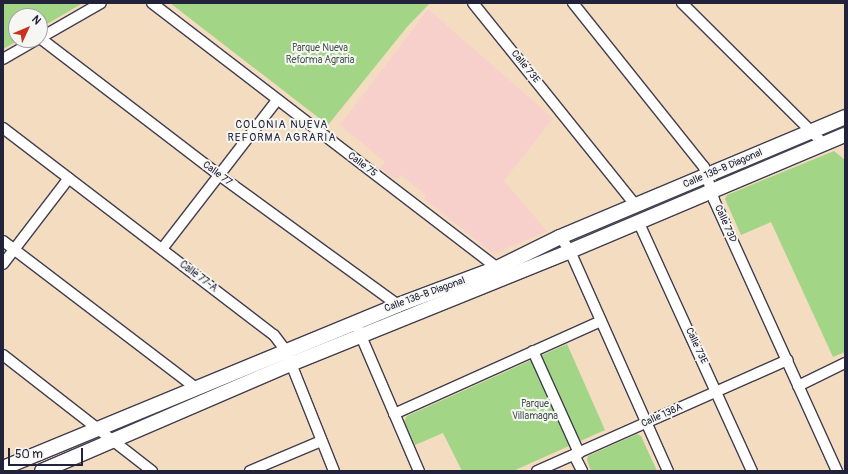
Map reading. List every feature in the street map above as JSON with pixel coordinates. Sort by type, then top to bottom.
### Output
[{"type":"street","points":[[48,33],[101,3]]},
{"type":"street","name":"Calle 75","points":[[152,3],[497,268]]},
{"type":"street","name":"Calle 73E","points":[[473,3],[636,206]]},
{"type":"street","name":"Calle 73D","points":[[573,3],[704,167],[712,192],[837,471]]},
{"type":"street","points":[[682,3],[824,144]]},
{"type":"street","name":"Calle 77","points":[[48,44],[219,175],[398,305]]},
{"type":"street","points":[[3,59],[22,48]]},
{"type":"street","points":[[162,249],[277,100]]},
{"type":"street","name":"Calle 138-B Diagonal","points":[[42,471],[289,357],[355,322],[497,268],[560,237],[845,117]]},
{"type":"street","name":"Calle 77-A","points":[[3,128],[274,335],[289,357],[334,471]]},
{"type":"street","name":"Calle 138-B Diagonal","points":[[3,468],[196,388],[289,357],[361,336],[570,251],[638,221],[712,192],[845,135]]},
{"type":"street","points":[[3,264],[69,178]]},
{"type":"street","name":"Calle 73E","points":[[638,221],[752,471]]},
{"type":"street","points":[[560,237],[570,251],[668,471]]},
{"type":"street","points":[[3,241],[196,388]]},
{"type":"street","points":[[394,414],[601,321]]},
{"type":"street","points":[[355,322],[419,471]]},
{"type":"street","points":[[532,351],[577,454],[582,471]]},
{"type":"street","points":[[3,355],[113,439],[152,471]]},
{"type":"street","name":"Calle 138A","points":[[538,471],[787,360]]},
{"type":"street","points":[[798,386],[845,363]]},
{"type":"street","points":[[250,471],[321,441]]},
{"type":"shaded area","points":[[428,9],[553,118],[504,181],[547,231],[494,254],[424,199],[426,195],[401,175],[396,180],[380,168],[385,162],[340,125]]},
{"type":"green space","points":[[3,3],[83,3],[48,23],[48,8],[8,8],[8,46],[3,49]]},
{"type":"green space","name":"Parque Nueva Reforma Agraria","points":[[170,3],[430,3],[407,27],[328,125]]},
{"type":"green space","points":[[834,151],[845,160],[845,352],[833,357],[771,222],[741,235],[725,199],[727,195]]},
{"type":"green space","name":"Parque Villamagna","points":[[567,344],[605,430],[513,471],[462,471],[443,433],[415,445],[404,421],[407,416]]},
{"type":"green space","points":[[637,434],[641,436],[657,471],[591,471],[587,460],[588,456]]},
{"type":"district","name":"COLONIA NUEVA REFORMA AGRARIA","points":[[282,132]]}]
